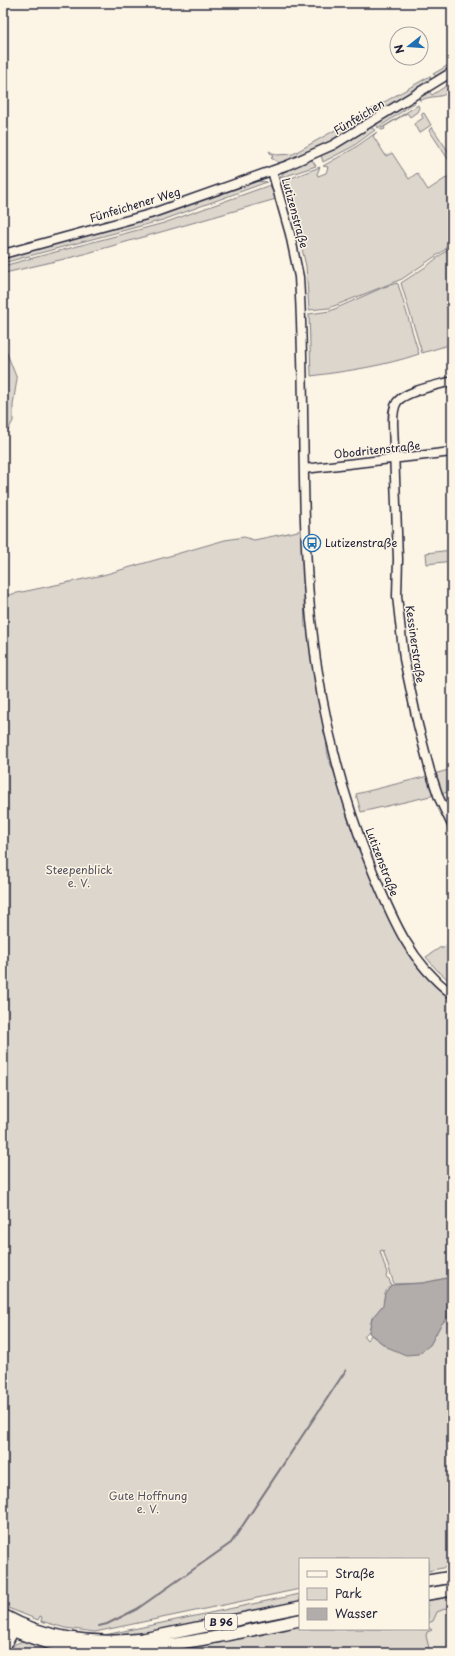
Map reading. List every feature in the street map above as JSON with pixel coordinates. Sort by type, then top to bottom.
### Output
[{"type":"main road","points":[[429,1581],[452,1577]]},
{"type":"main road","points":[[429,1594],[452,1590]]},
{"type":"main road","name":"B 96","points":[[8,1623],[58,1636],[101,1642],[122,1641],[143,1639],[299,1607]]},
{"type":"main road","name":"B 96","points":[[8,1623],[37,1640],[77,1649],[122,1651],[165,1646],[299,1620]]},
{"type":"main road","points":[[3,1650],[8,1623]]},
{"type":"street","name":"Fünfeichen","points":[[272,171],[311,156],[333,145],[452,72]]},
{"type":"street","name":"Fünfeichener Weg","points":[[3,254],[150,214],[272,171]]},
{"type":"street","name":"Lutizenstraße","points":[[272,171],[290,234],[299,277],[308,573],[312,628],[323,702],[338,770],[363,847],[400,933],[409,948],[430,976],[452,994]]},
{"type":"street","name":"Kessinerstraße","points":[[452,381],[407,394],[396,403],[393,413],[398,581],[397,596],[404,660],[430,771],[439,798],[452,825]]},
{"type":"street","name":"Obodritenstraße","points":[[304,468],[452,452]]},
{"type":"shaded area","points":[[452,1596],[452,1653],[426,1653],[420,1630],[429,1630],[429,1598],[438,1599]]},
{"type":"green space","points":[[452,63],[452,68],[437,77],[433,74]]},
{"type":"green space","points":[[430,76],[431,80],[429,82],[332,142],[281,164],[271,158],[273,157],[269,151],[276,155],[293,154]]},
{"type":"green space","points":[[452,77],[449,91],[446,94],[425,98],[420,101],[419,97],[429,91],[432,95],[449,84],[447,79]]},
{"type":"green space","points":[[412,101],[416,102],[378,128],[376,123]]},
{"type":"green space","points":[[418,105],[419,108],[417,112],[410,117],[407,113],[384,127],[385,129],[380,129]]},
{"type":"green space","points":[[424,113],[431,125],[419,133],[414,124],[423,118],[421,114]]},
{"type":"green space","points":[[370,127],[375,130],[352,147],[323,162],[321,155]]},
{"type":"green space","points":[[432,127],[452,157],[452,165],[429,130]]},
{"type":"green space","points":[[377,132],[373,136],[386,156],[392,153],[409,179],[417,173],[428,190],[452,174],[452,243],[447,248],[446,246],[446,249],[402,279],[329,308],[309,310],[306,266],[286,180],[320,167],[317,174],[318,176],[326,173],[328,167],[323,166],[353,149]]},
{"type":"green space","points":[[312,160],[316,166],[280,178],[289,168]]},
{"type":"green space","points":[[257,181],[267,182],[163,220],[3,263],[3,258],[151,218]]},
{"type":"green space","points":[[270,185],[276,199],[77,256],[3,274],[3,266],[164,223]]},
{"type":"green space","points":[[452,246],[452,344],[422,353],[401,283],[427,266]]},
{"type":"green space","points":[[397,283],[419,354],[379,365],[311,376],[309,314],[330,311],[384,287]]},
{"type":"green space","points":[[3,331],[6,351],[17,379],[13,405],[13,421],[3,440]]},
{"type":"green space","points":[[303,530],[306,598],[304,598],[305,627],[309,627],[315,685],[327,738],[327,751],[331,766],[367,868],[397,935],[420,970],[437,988],[452,998],[452,1277],[423,1283],[394,1284],[383,1250],[380,1251],[387,1273],[386,1277],[389,1279],[391,1285],[385,1293],[383,1305],[372,1318],[369,1331],[364,1336],[367,1340],[371,1335],[387,1347],[430,1345],[440,1326],[452,1312],[452,1566],[429,1571],[429,1558],[299,1558],[299,1589],[95,1632],[65,1628],[41,1621],[42,1617],[40,1616],[38,1620],[3,1606],[3,596],[103,575],[225,540],[244,537],[254,540]]},
{"type":"green space","points":[[452,550],[452,561],[427,564],[426,553]]},
{"type":"green space","points":[[452,769],[452,791],[440,794],[434,774]]},
{"type":"green space","points":[[428,776],[435,795],[361,812],[356,794]]},
{"type":"green space","points":[[452,939],[452,983],[437,970],[426,957],[441,947],[442,949]]},
{"type":"green space","points":[[299,1594],[299,1602],[236,1614],[142,1635],[95,1637]]},
{"type":"green space","points":[[452,1596],[452,1606],[437,1612],[433,1621],[429,1623],[429,1598],[438,1599]]},
{"type":"green space","points":[[299,1611],[299,1616],[164,1643],[78,1643]]},
{"type":"green space","points":[[299,1623],[299,1630],[429,1630],[429,1628],[432,1630],[427,1632],[426,1636],[429,1648],[425,1649],[426,1653],[142,1653]]},
{"type":"green space","points":[[23,1641],[78,1653],[7,1653],[15,1644]]},
{"type":"water","points":[[452,1277],[452,1312],[440,1326],[430,1345],[418,1354],[406,1355],[387,1347],[369,1333],[372,1318],[383,1305],[385,1293],[391,1285],[423,1283]]},
{"type":"waterway","points":[[99,1626],[107,1624],[137,1609],[231,1543],[346,1370]]},
{"type":"place","name":"Lutizenstraße","points":[[312,543]]},
{"type":"park label","name":"Steepenblick e. V.","points":[[79,876]]},
{"type":"park label","name":"Gute Hoffnung e. V.","points":[[148,1502]]}]
